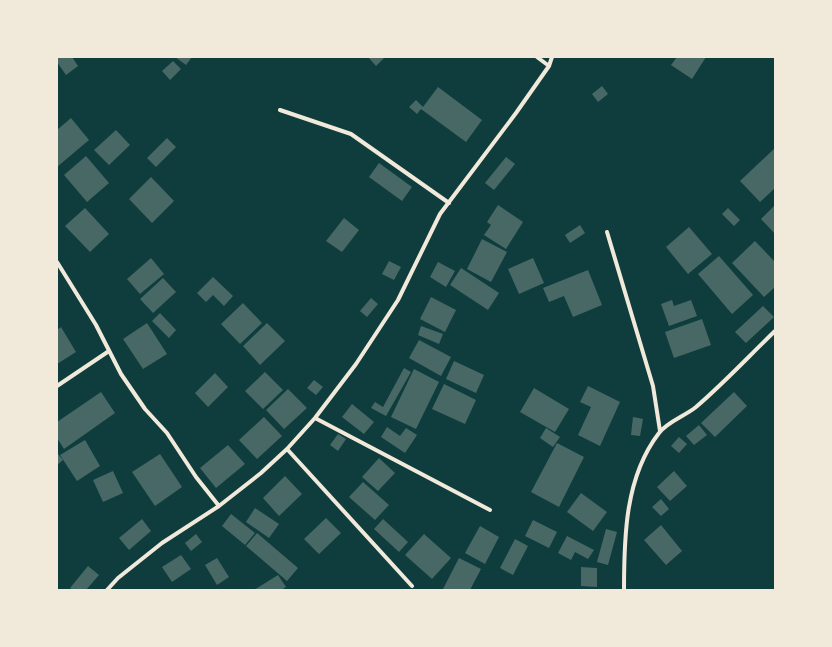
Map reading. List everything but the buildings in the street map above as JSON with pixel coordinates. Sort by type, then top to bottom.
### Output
[{"type":"street","points":[[537,57],[549,66]]},
{"type":"street","points":[[107,590],[118,578],[162,543],[218,506],[261,473],[287,449],[315,418],[352,370],[398,300],[440,214],[549,66],[552,57]]},
{"type":"street","points":[[280,110],[352,134],[449,203]]},
{"type":"street","points":[[607,232],[653,386],[660,431]]},
{"type":"street","points":[[57,262],[96,325],[121,374],[145,409],[166,433],[218,506]]},
{"type":"street","points":[[624,590],[624,559],[630,492],[644,455],[660,431],[694,408],[775,331]]},
{"type":"street","points":[[57,386],[109,351]]},
{"type":"street","points":[[315,418],[490,510]]},
{"type":"street","points":[[287,449],[412,586]]}]
